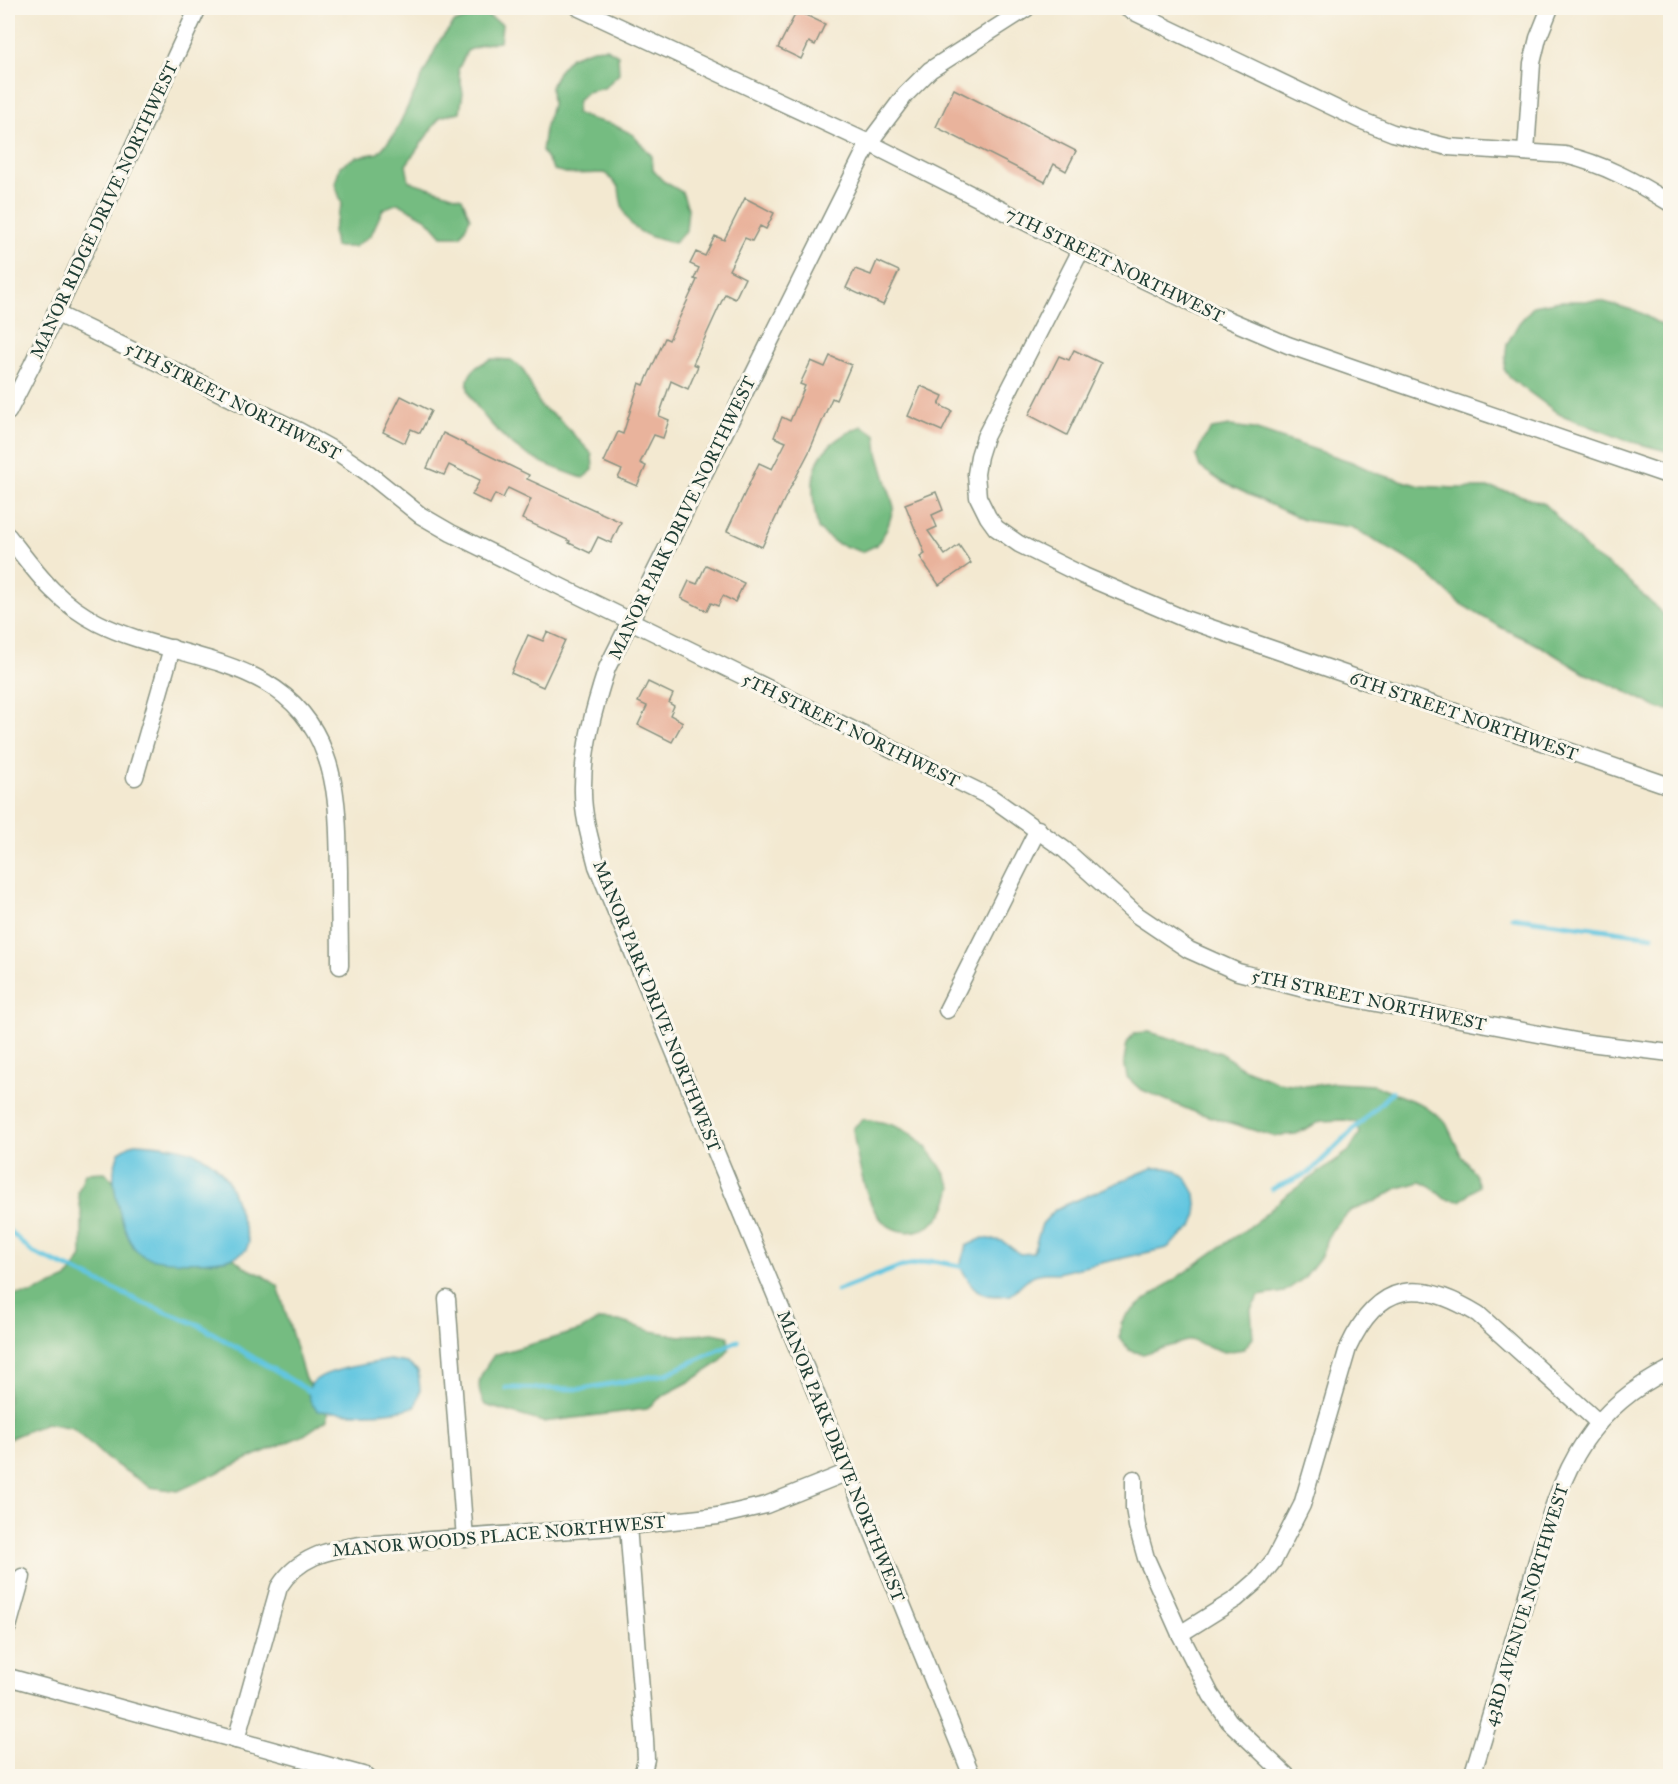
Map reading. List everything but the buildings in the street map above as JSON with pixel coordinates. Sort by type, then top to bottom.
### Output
[{"type":"street","name":"MANOR RIDGE DRIVE NORTHWEST","points":[[8,412],[198,8]]},
{"type":"street","name":"7TH STREET NORTHWEST","points":[[579,8],[869,143],[1081,250],[1215,314],[1288,345],[1671,476]]},
{"type":"street","name":"MANOR PARK DRIVE NORTHWEST","points":[[972,1776],[595,856],[587,825],[583,793],[584,762],[597,699],[607,668],[869,143],[905,95],[930,70],[1027,8]]},
{"type":"street","points":[[1126,8],[1360,120],[1394,133],[1448,147],[1565,155],[1603,166],[1671,202]]},
{"type":"street","points":[[1526,153],[1532,63],[1538,38],[1550,8]]},
{"type":"street","name":"6TH STREET NORTHWEST","points":[[1081,250],[985,437],[979,456],[976,474],[978,498],[996,528],[1019,544],[1084,576],[1185,619],[1671,786]]},
{"type":"street","name":"5TH STREET NORTHWEST","points":[[56,313],[299,431],[337,452],[368,473],[420,515],[451,533],[992,798],[1065,850],[1137,915],[1189,950],[1238,972],[1308,990],[1581,1042],[1671,1053]]},
{"type":"street","points":[[8,536],[54,594],[75,610],[126,635],[254,675],[281,692],[315,731],[326,755],[335,796],[338,835],[340,966]]},
{"type":"street","points":[[135,777],[172,648]]},
{"type":"street","points":[[947,1010],[1038,829]]},
{"type":"street","points":[[1180,1634],[1236,1599],[1259,1579],[1274,1560],[1302,1505],[1348,1348],[1357,1328],[1368,1312],[1384,1299],[1401,1292],[1419,1290],[1438,1293],[1457,1301],[1478,1314],[1598,1422]]},
{"type":"street","points":[[447,1299],[465,1539]]},
{"type":"street","name":"43RD AVENUE NORTHWEST","points":[[1472,1776],[1550,1517],[1571,1463],[1598,1422],[1620,1400],[1671,1369]]},
{"type":"street","name":"MANOR WOODS PLACE NORTHWEST","points":[[236,1740],[279,1587],[286,1576],[299,1565],[332,1549],[628,1526],[718,1516],[750,1510],[793,1496],[848,1472]]},
{"type":"street","points":[[1134,1479],[1134,1508],[1146,1558],[1180,1634],[1211,1695],[1229,1722],[1287,1776]]},
{"type":"street","points":[[628,1526],[645,1740],[642,1776]]},
{"type":"street","points":[[8,1627],[22,1576]]},
{"type":"street","points":[[8,1677],[366,1776]]},
{"type":"green space","points":[[486,15],[502,24],[500,42],[483,44],[467,51],[458,70],[463,93],[460,112],[440,117],[406,165],[409,181],[462,198],[470,218],[461,236],[442,236],[427,219],[398,203],[383,209],[371,235],[354,247],[335,247],[333,230],[342,204],[335,184],[340,166],[356,157],[378,153],[394,135],[440,40],[454,23]]},
{"type":"green space","points":[[606,48],[618,55],[619,74],[604,88],[587,92],[578,100],[576,113],[612,124],[632,134],[652,156],[653,170],[663,181],[682,192],[688,208],[686,231],[674,243],[651,236],[634,227],[624,212],[619,187],[605,173],[570,174],[554,170],[542,151],[552,105],[551,87],[558,72],[571,57],[593,49]]},
{"type":"green space","points":[[1560,301],[1601,301],[1639,312],[1670,330],[1670,452],[1625,440],[1559,414],[1510,378],[1504,369],[1507,344],[1519,323],[1534,306]]},
{"type":"green space","points":[[492,359],[511,360],[523,369],[541,407],[558,418],[592,454],[593,470],[583,478],[545,464],[516,447],[491,424],[471,397],[468,383],[474,370],[482,363]]},
{"type":"green space","points":[[862,426],[876,435],[878,453],[894,507],[887,529],[877,545],[862,552],[836,543],[818,529],[813,480],[822,455],[831,444]]},
{"type":"green space","points":[[1230,426],[1254,429],[1352,462],[1378,474],[1421,486],[1491,488],[1545,504],[1591,554],[1621,574],[1670,619],[1670,710],[1660,709],[1584,673],[1542,647],[1500,627],[1459,603],[1419,566],[1352,527],[1303,520],[1222,482],[1200,467],[1196,456],[1203,440],[1212,429]]},
{"type":"green space","points":[[1149,1032],[1221,1053],[1242,1068],[1278,1082],[1305,1086],[1334,1083],[1373,1085],[1421,1104],[1445,1121],[1462,1157],[1474,1172],[1479,1186],[1460,1201],[1445,1199],[1430,1186],[1421,1182],[1398,1188],[1376,1201],[1350,1211],[1331,1231],[1321,1256],[1304,1278],[1284,1292],[1259,1296],[1251,1309],[1253,1338],[1244,1349],[1224,1352],[1190,1340],[1143,1354],[1129,1350],[1120,1338],[1121,1324],[1127,1315],[1259,1220],[1285,1196],[1349,1151],[1360,1133],[1356,1122],[1344,1120],[1321,1121],[1296,1134],[1272,1136],[1192,1111],[1140,1089],[1127,1077],[1124,1061],[1127,1043],[1134,1033]]},
{"type":"green space","points":[[863,1119],[905,1130],[922,1143],[942,1168],[952,1187],[943,1213],[930,1225],[915,1231],[899,1231],[879,1217],[869,1199],[858,1162],[854,1138],[853,1128]]},
{"type":"green space","points":[[105,1172],[120,1189],[228,1253],[244,1267],[278,1286],[305,1379],[328,1402],[327,1419],[304,1435],[178,1491],[150,1487],[107,1459],[73,1428],[46,1423],[8,1439],[8,1295],[31,1294],[67,1279],[82,1257],[82,1218],[78,1192],[85,1173]]},
{"type":"green space","points":[[598,1320],[619,1321],[651,1331],[680,1336],[713,1333],[728,1336],[729,1349],[720,1362],[664,1395],[646,1409],[543,1422],[485,1405],[481,1398],[480,1379],[494,1355],[581,1330]]},
{"type":"water","points":[[134,1143],[188,1150],[211,1162],[221,1172],[232,1191],[249,1242],[246,1250],[226,1259],[200,1262],[157,1259],[139,1253],[128,1237],[124,1226],[114,1178],[114,1168],[119,1152]]},
{"type":"water","points":[[1152,1168],[1175,1170],[1186,1178],[1195,1194],[1197,1214],[1192,1227],[1167,1248],[1057,1273],[1042,1273],[1026,1280],[1011,1295],[992,1296],[979,1292],[960,1266],[966,1246],[983,1238],[1002,1241],[1020,1254],[1033,1253],[1042,1224],[1056,1209]]},
{"type":"water","points":[[389,1360],[407,1363],[418,1371],[420,1390],[416,1406],[381,1413],[318,1411],[309,1398],[310,1387],[318,1379],[331,1372]]},
{"type":"waterway","points":[[1512,917],[1652,936]]},
{"type":"waterway","points":[[1272,1189],[1309,1173],[1392,1092]]},
{"type":"waterway","points":[[8,1230],[32,1252],[143,1303],[199,1325],[309,1391]]},
{"type":"waterway","points":[[837,1291],[899,1267],[933,1261],[960,1266]]},
{"type":"waterway","points":[[506,1388],[582,1389],[666,1374],[738,1341]]}]
